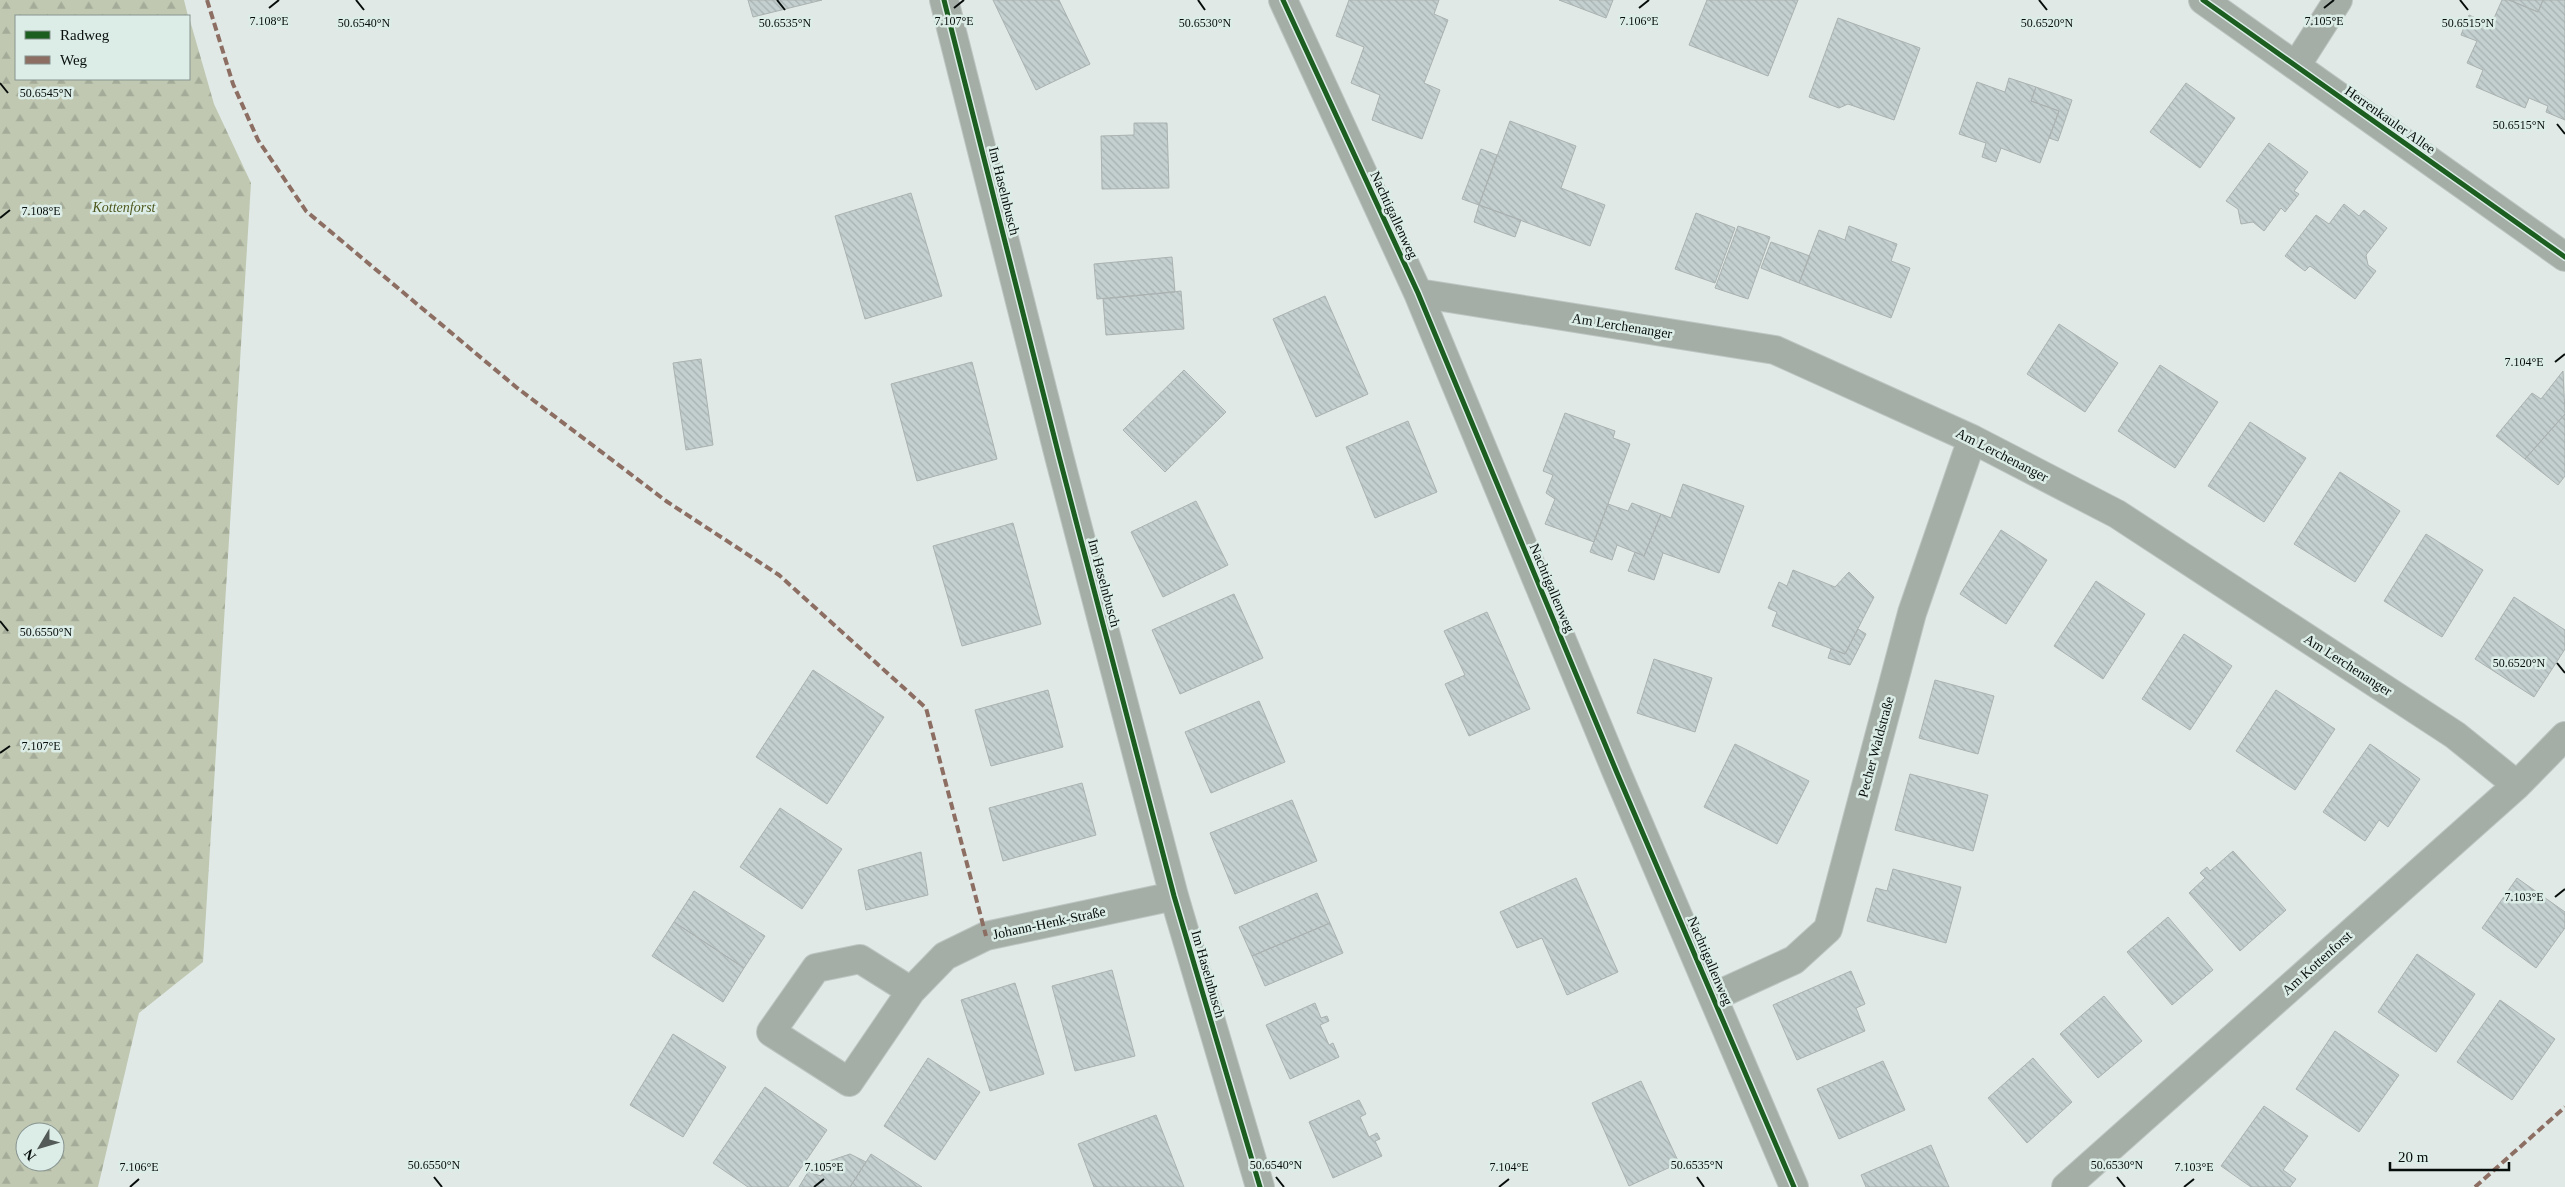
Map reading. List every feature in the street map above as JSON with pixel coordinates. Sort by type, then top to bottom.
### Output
[{"type":"street","name":"Im Haselnbusch","points":[[944,0],[1059,456],[1174,896],[1256,1178]]},
{"type":"street","name":"Nachtigallenweg","points":[[1283,0],[1418,293],[1617,773],[1794,1187]]},
{"type":"street","name":"Herrenkauler Allee","points":[[2202,0],[2565,257]]},
{"type":"street","points":[[2296,66],[2338,0]]},
{"type":"street","name":"Am Lerchenanger","points":[[1418,293],[1775,350],[1972,439],[2117,514],[2454,735],[2517,785]]},
{"type":"street","name":"Pecher Waldstraße","points":[[1713,997],[1794,960],[1828,929],[1912,612],[1972,439]]},
{"type":"street","name":"Am Kottenforst","points":[[2066,1187],[2517,785],[2565,736]]},
{"type":"street","name":"Johann-Henk-Straße","points":[[912,991],[860,959],[816,968],[771,1032],[849,1082],[912,991],[945,956],[986,936],[1174,896]]},
{"type":"green space","name":"Kottenforst","points":[[0,0],[184,0],[188,15],[15,15],[15,80],[190,80],[190,20],[214,104],[251,183],[203,962],[139,1013],[98,1187],[0,1187]]},
{"type":"building","points":[[748,0],[822,0],[753,17]]},
{"type":"building","points":[[993,0],[1059,0],[1090,64],[1036,90]]},
{"type":"building","points":[[1349,0],[1439,0],[1434,14],[1448,20],[1424,83],[1440,90],[1422,139],[1372,120],[1380,95],[1351,83],[1364,47],[1336,36]]},
{"type":"building","points":[[1559,0],[1613,0],[1606,18]]},
{"type":"building","points":[[1707,0],[1798,0],[1768,76],[1689,45]]},
{"type":"building","points":[[2502,0],[2509,0],[2538,12],[2543,0],[2565,0],[2565,120],[2546,112],[2548,106],[2529,98],[2525,108],[2476,87],[2483,70],[2467,63],[2477,41],[2461,35],[2469,15],[2491,25]]},
{"type":"building","points":[[2509,0],[2543,0],[2538,12]]},
{"type":"building","points":[[1838,18],[1920,48],[1894,120],[1848,104],[1839,108],[1809,97]]},
{"type":"building","points":[[2009,78],[2036,87],[2031,101],[2059,111],[2040,163],[2001,148],[1996,162],[1982,157],[1986,143],[1959,134],[1977,82],[2005,92]]},
{"type":"building","points":[[2186,83],[2235,118],[2200,168],[2150,132]]},
{"type":"building","points":[[2036,87],[2072,100],[2058,141],[2049,138],[2059,111],[2031,101]]},
{"type":"building","points":[[1510,121],[1576,146],[1561,188],[1605,205],[1590,246],[1479,205]]},
{"type":"building","points":[[1134,123],[1167,123],[1169,188],[1102,189],[1101,136],[1134,135]]},
{"type":"building","points":[[2269,143],[2308,172],[2294,191],[2299,194],[2285,212],[2281,208],[2264,231],[2253,222],[2241,224],[2238,209],[2226,201]]},
{"type":"building","points":[[1481,149],[1497,155],[1479,205],[1462,199]]},
{"type":"building","points":[[911,193],[942,296],[865,319],[835,216]]},
{"type":"building","points":[[2344,204],[2359,216],[2364,210],[2387,228],[2366,255],[2368,265],[2376,271],[2355,299],[2310,266],[2305,271],[2285,256],[2316,215],[2329,224]]},
{"type":"building","points":[[1479,205],[1521,220],[1515,237],[1474,222]]},
{"type":"building","points":[[1696,213],[1735,228],[1715,283],[1675,269]]},
{"type":"building","points":[[1738,226],[1770,237],[1748,299],[1715,288]]},
{"type":"building","points":[[1849,226],[1897,244],[1891,261],[1910,268],[1891,318],[1799,283],[1819,230],[1845,240]]},
{"type":"building","points":[[1771,242],[1810,256],[1799,283],[1761,268]]},
{"type":"building","points":[[1172,257],[1175,292],[1097,299],[1094,264]]},
{"type":"building","points":[[1181,291],[1184,329],[1106,335],[1103,299]]},
{"type":"building","points":[[1325,296],[1368,394],[1316,417],[1273,319]]},
{"type":"building","points":[[2059,324],[2118,363],[2085,412],[2027,374]]},
{"type":"building","points":[[701,359],[713,445],[686,450],[673,363]]},
{"type":"building","points":[[972,362],[997,459],[917,481],[891,384]]},
{"type":"building","points":[[2160,365],[2218,402],[2175,468],[2118,431]]},
{"type":"building","points":[[1184,370],[1226,412],[1165,472],[1123,430]]},
{"type":"building","points":[[2563,371],[2565,414],[2525,459],[2496,436],[2532,393],[2541,399]]},
{"type":"building","points":[[1565,413],[1615,431],[1613,438],[1630,444],[1594,542],[1545,524],[1555,499],[1546,493],[1553,475],[1543,471]]},
{"type":"building","points":[[2565,414],[2565,476],[2558,485],[2525,459]]},
{"type":"building","points":[[1408,421],[1437,492],[1375,518],[1346,447]]},
{"type":"building","points":[[2250,422],[2306,458],[2264,522],[2208,486]]},
{"type":"building","points":[[2340,472],[2400,511],[2355,582],[2294,544]]},
{"type":"building","points":[[1683,484],[1744,506],[1719,573],[1663,553],[1654,580],[1628,571],[1635,552],[1644,556],[1661,514],[1671,518]]},
{"type":"building","points":[[1196,501],[1228,565],[1163,597],[1131,532]]},
{"type":"building","points":[[1632,503],[1661,514],[1644,556],[1617,545],[1612,560],[1590,552],[1608,504],[1628,511]]},
{"type":"building","points":[[1013,523],[1041,624],[962,646],[933,546]]},
{"type":"building","points":[[2001,530],[2047,560],[2006,624],[1960,594]]},
{"type":"building","points":[[2426,534],[2483,570],[2442,637],[2384,601]]},
{"type":"building","points":[[1793,570],[1835,587],[1849,572],[1874,597],[1845,654],[1772,626],[1777,612],[1768,608],[1779,582],[1787,586]]},
{"type":"building","points":[[2096,581],[2145,614],[2103,679],[2054,646]]},
{"type":"building","points":[[1234,594],[1263,658],[1180,694],[1152,630]]},
{"type":"building","points":[[2514,597],[2565,630],[2565,649],[2534,697],[2475,659]]},
{"type":"building","points":[[1487,612],[1530,709],[1469,736],[1445,684],[1465,675],[1444,631]]},
{"type":"building","points":[[1858,629],[1866,634],[1850,665],[1828,658],[1831,649],[1845,654]]},
{"type":"building","points":[[2184,634],[2232,666],[2190,730],[2142,699]]},
{"type":"building","points":[[1654,659],[1712,678],[1695,732],[1637,713]]},
{"type":"building","points":[[813,670],[884,717],[827,804],[756,757]]},
{"type":"building","points":[[1935,680],[1994,696],[1978,754],[1919,738]]},
{"type":"building","points":[[1048,690],[1063,747],[991,766],[975,710]]},
{"type":"building","points":[[2276,690],[2335,729],[2295,790],[2236,751]]},
{"type":"building","points":[[1259,701],[1285,762],[1211,793],[1185,732]]},
{"type":"building","points":[[1735,744],[1809,781],[1777,844],[1704,807]]},
{"type":"building","points":[[2370,744],[2420,779],[2388,827],[2379,820],[2365,841],[2323,812]]},
{"type":"building","points":[[1910,774],[1988,795],[1973,851],[1895,830]]},
{"type":"building","points":[[1082,783],[1096,835],[1003,861],[989,808]]},
{"type":"building","points":[[1292,800],[1317,861],[1235,894],[1210,833]]},
{"type":"building","points":[[780,808],[842,849],[802,909],[740,867]]},
{"type":"building","points":[[2233,851],[2286,910],[2240,951],[2189,893],[2205,878],[2200,873],[2207,867],[2210,871]]},
{"type":"building","points":[[921,852],[928,895],[866,910],[858,870]]},
{"type":"building","points":[[1893,869],[1961,887],[1946,943],[1867,921],[1876,888],[1887,891]]},
{"type":"building","points":[[1576,878],[1618,972],[1567,995],[1542,938],[1517,948],[1500,912]]},
{"type":"building","points":[[2517,878],[2565,912],[2565,928],[2536,968],[2482,928]]},
{"type":"building","points":[[694,891],[765,936],[744,968],[674,922]]},
{"type":"building","points":[[1317,893],[1330,923],[1252,956],[1239,927]]},
{"type":"building","points":[[2168,917],[2213,970],[2172,1005],[2127,952]]},
{"type":"building","points":[[674,922],[744,968],[723,1002],[652,956]]},
{"type":"building","points":[[1330,923],[1343,953],[1265,986],[1252,956]]},
{"type":"building","points":[[2417,954],[2475,994],[2436,1052],[2378,1012]]},
{"type":"building","points":[[1112,970],[1135,1056],[1075,1071],[1052,986]]},
{"type":"building","points":[[1851,971],[1865,1004],[1856,1008],[1865,1031],[1797,1060],[1773,1005]]},
{"type":"building","points":[[1015,983],[1044,1074],[990,1091],[961,1000]]},
{"type":"building","points":[[2104,996],[2142,1041],[2098,1078],[2060,1034]]},
{"type":"building","points":[[2500,1000],[2555,1039],[2512,1100],[2457,1062]]},
{"type":"building","points":[[1315,1003],[1321,1018],[1327,1016],[1329,1021],[1320,1025],[1329,1045],[1333,1043],[1339,1057],[1290,1079],[1266,1025]]},
{"type":"building","points":[[2335,1031],[2399,1075],[2359,1132],[2296,1089]]},
{"type":"building","points":[[673,1034],[726,1067],[683,1137],[630,1105]]},
{"type":"building","points":[[928,1058],[980,1092],[935,1160],[884,1126]]},
{"type":"building","points":[[2033,1058],[2072,1102],[2027,1143],[1988,1098]]},
{"type":"building","points":[[1883,1061],[1905,1110],[1839,1139],[1817,1089]]},
{"type":"building","points":[[1641,1081],[1679,1163],[1629,1186],[1592,1103]]},
{"type":"building","points":[[765,1087],[827,1130],[788,1187],[748,1187],[713,1163]]},
{"type":"building","points":[[1359,1100],[1366,1114],[1360,1117],[1369,1137],[1377,1133],[1380,1139],[1375,1141],[1382,1156],[1333,1178],[1309,1122]]},
{"type":"building","points":[[2264,1106],[2308,1136],[2283,1170],[2296,1179],[2290,1187],[2251,1187],[2221,1166]]},
{"type":"building","points":[[1156,1115],[1184,1187],[1094,1187],[1078,1144]]},
{"type":"building","points":[[1931,1145],[1949,1187],[1866,1187],[1861,1175]]},
{"type":"building","points":[[850,1154],[866,1162],[850,1187],[799,1187],[808,1172],[821,1176],[829,1161]]},
{"type":"building","points":[[871,1154],[922,1187],[850,1187]]},
{"type":"marked path","points":[[207,0],[233,84],[258,140],[306,211],[516,387],[666,501],[779,575],[926,708],[986,936]]},
{"type":"marked path","points":[[2475,1187],[2565,1107]]},
{"type":"cycle path","points":[[944,0],[1059,456],[1174,896],[1260,1187]]},
{"type":"cycle path","points":[[1283,0],[1418,293],[1617,773],[1794,1187]]},
{"type":"cycle path","points":[[2203,0],[2565,257]]}]
